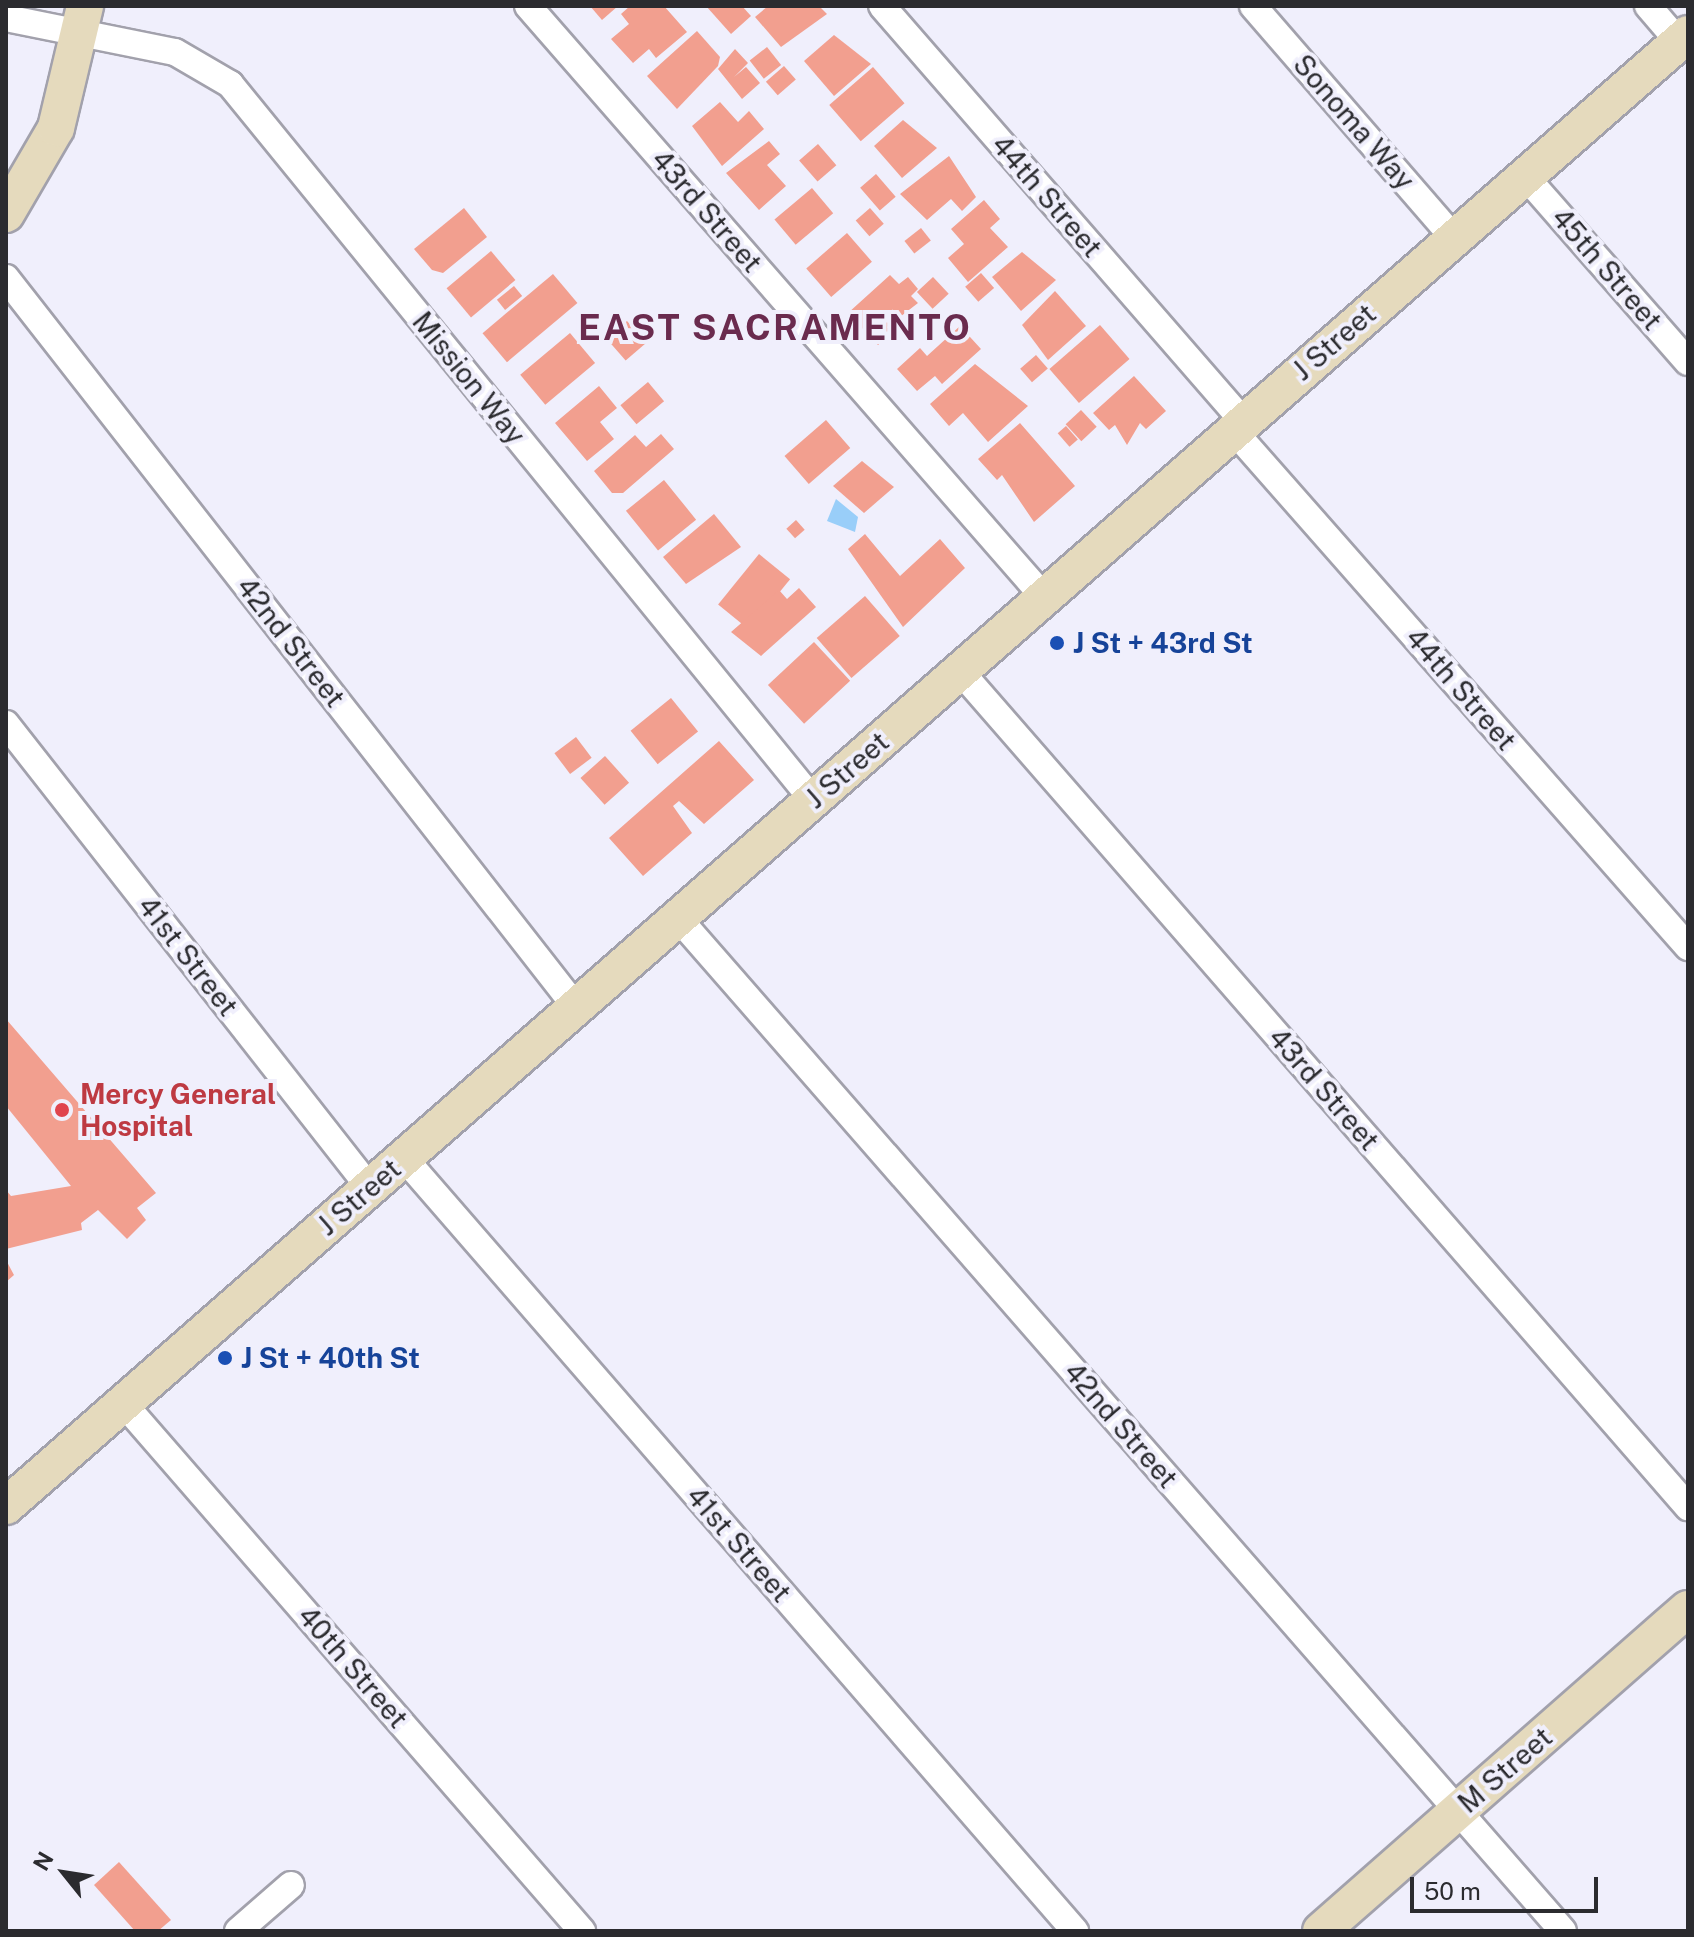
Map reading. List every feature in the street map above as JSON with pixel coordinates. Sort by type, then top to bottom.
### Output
[{"type":"main road","points":[[6,214],[56,128],[76,68],[80,20]]},
{"type":"main road","name":"J Street","points":[[6,1506],[1684,38]]},
{"type":"main road","name":"M Street","points":[[1321,1931],[1688,1609]]},
{"type":"street","name":"43rd Street","points":[[528,6],[1044,597]]},
{"type":"street","name":"44th Street","points":[[882,6],[1238,426],[1688,947]]},
{"type":"street","name":"Sonoma Way","points":[[1253,6],[1454,238]]},
{"type":"street","points":[[1648,6],[1684,38]]},
{"type":"street","points":[[6,18],[80,20]]},
{"type":"street","name":"Mission Way","points":[[80,20],[175,52],[230,84],[813,800]]},
{"type":"street","name":"45th Street","points":[[1525,176],[1688,362]]},
{"type":"street","name":"42nd Street","points":[[6,278],[576,1007]]},
{"type":"street","name":"43rd Street","points":[[960,671],[1688,1507]]},
{"type":"street","name":"41st Street","points":[[6,724],[370,1188]]},
{"type":"street","name":"42nd Street","points":[[678,918],[1563,1931]]},
{"type":"street","name":"41st Street","points":[[404,1158],[1075,1931]]},
{"type":"street","name":"40th Street","points":[[123,1403],[582,1931]]},
{"type":"street","points":[[238,1931],[291,1885]]},
{"type":"water","points":[[836,499],[858,517],[855,532],[827,521]]},
{"type":"building","points":[[590,6],[618,6],[602,20]]},
{"type":"building","points":[[630,6],[664,6],[687,32],[656,58],[649,49],[633,63],[611,39],[629,24],[621,14]]},
{"type":"building","points":[[706,6],[742,6],[751,16],[731,34]]},
{"type":"building","points":[[768,6],[819,6],[827,14],[781,47],[755,17]]},
{"type":"building","points":[[697,31],[720,57],[718,66],[677,109],[647,76]]},
{"type":"building","points":[[834,35],[871,64],[834,96],[804,61]]},
{"type":"building","points":[[767,47],[781,65],[764,79],[750,61]]},
{"type":"building","points":[[735,49],[748,63],[734,77],[746,67],[760,83],[742,99],[718,69]]},
{"type":"building","points":[[784,66],[796,80],[778,95],[766,82]]},
{"type":"building","points":[[873,67],[904,103],[861,141],[829,105]]},
{"type":"building","points":[[720,102],[738,122],[749,111],[764,129],[722,166],[692,126]]},
{"type":"building","points":[[903,120],[937,148],[902,178],[874,146]]},
{"type":"building","points":[[769,141],[780,154],[767,165],[786,186],[759,210],[726,173]]},
{"type":"building","points":[[818,144],[836,165],[818,182],[799,160]]},
{"type":"building","points":[[949,156],[976,197],[962,211],[951,199],[927,220],[900,194]]},
{"type":"building","points":[[876,174],[896,197],[880,210],[860,188]]},
{"type":"building","points":[[812,188],[833,213],[796,245],[774,219]]},
{"type":"building","points":[[984,200],[1000,219],[990,228],[1008,247],[968,282],[948,258],[964,244],[951,229]]},
{"type":"building","points":[[464,208],[487,237],[443,273],[432,270],[414,249]]},
{"type":"building","points":[[870,208],[884,224],[869,236],[856,220]]},
{"type":"building","points":[[921,228],[931,241],[914,254],[904,241]]},
{"type":"building","points":[[847,233],[872,262],[831,297],[806,268]]},
{"type":"building","points":[[491,251],[515,280],[471,317],[447,288]]},
{"type":"building","points":[[1022,252],[1056,280],[1021,311],[992,277]]},
{"type":"building","points":[[981,273],[994,288],[978,302],[965,287]]},
{"type":"building","points":[[553,274],[577,303],[507,362],[483,333]]},
{"type":"building","points":[[890,275],[899,284],[908,277],[918,289],[911,296],[918,303],[887,327],[892,332],[878,345],[848,313]]},
{"type":"building","points":[[933,277],[949,294],[933,309],[917,292]]},
{"type":"building","points":[[514,286],[522,296],[505,310],[497,300]]},
{"type":"building","points":[[1055,291],[1086,326],[1048,360],[1022,325]]},
{"type":"building","points":[[627,321],[646,343],[626,361],[607,339]]},
{"type":"building","points":[[1100,325],[1130,359],[1079,403],[1049,369]]},
{"type":"building","points":[[960,326],[981,349],[942,384],[935,376],[917,391],[897,369],[920,348],[927,356]]},
{"type":"building","points":[[570,333],[595,363],[545,405],[520,375]]},
{"type":"building","points":[[1036,355],[1048,369],[1032,382],[1020,369]]},
{"type":"building","points":[[975,364],[1028,406],[988,442],[963,413],[949,426],[930,404]]},
{"type":"building","points":[[1134,376],[1166,411],[1146,429],[1140,423],[1127,445],[1115,425],[1109,430],[1093,413]]},
{"type":"building","points":[[648,382],[664,401],[636,424],[620,405]]},
{"type":"building","points":[[599,386],[617,408],[600,422],[614,439],[587,461],[555,423]]},
{"type":"building","points":[[1081,410],[1097,427],[1081,441],[1066,424]]},
{"type":"building","points":[[826,420],[850,448],[809,484],[784,456]]},
{"type":"building","points":[[1020,423],[1075,486],[1034,522],[1002,475],[997,480],[978,459]]},
{"type":"building","points":[[1066,426],[1078,440],[1070,447],[1058,433]]},
{"type":"building","points":[[661,434],[674,449],[623,493],[612,493],[594,471],[635,435],[646,447]]},
{"type":"building","points":[[862,461],[894,487],[864,513],[833,486]]},
{"type":"building","points":[[664,480],[696,520],[658,550],[626,511]]},
{"type":"building","points":[[714,514],[741,547],[686,584],[663,557]]},
{"type":"building","points":[[796,520],[805,530],[795,538],[786,529]]},
{"type":"building","points":[[865,534],[900,576],[940,539],[965,568],[903,627],[848,549]]},
{"type":"building","points":[[759,554],[790,579],[749,630],[718,605]]},
{"type":"building","points":[[799,588],[816,607],[761,656],[731,632],[779,590],[787,599]]},
{"type":"building","points":[[865,596],[900,636],[851,678],[817,638]]},
{"type":"building","points":[[814,642],[850,681],[804,724],[768,685]]},
{"type":"building","points":[[671,698],[698,731],[658,764],[631,731]]},
{"type":"building","points":[[576,737],[592,758],[570,774],[554,753]]},
{"type":"building","points":[[719,741],[754,780],[704,824],[679,801],[673,806],[692,833],[643,876],[609,838]]},
{"type":"building","points":[[605,756],[629,783],[605,805],[580,778]]},
{"type":"building","points":[[6,1019],[156,1193],[137,1208],[146,1220],[127,1239],[98,1210],[81,1223],[82,1230],[6,1249],[6,1190],[11,1196],[71,1186],[6,1106]]},
{"type":"building","points":[[6,1260],[14,1275],[6,1282]]},
{"type":"building","points":[[119,1862],[171,1920],[158,1931],[135,1931],[94,1885]]},
{"type":"place","name":"J St + 43rd St","points":[[1057,643]]},
{"type":"place","name":"Mercy General Hospital","points":[[62,1110]]},
{"type":"place","name":"J St + 40th St","points":[[225,1358]]},
{"type":"district","name":"EAST SACRAMENTO","points":[[775,328]]}]
